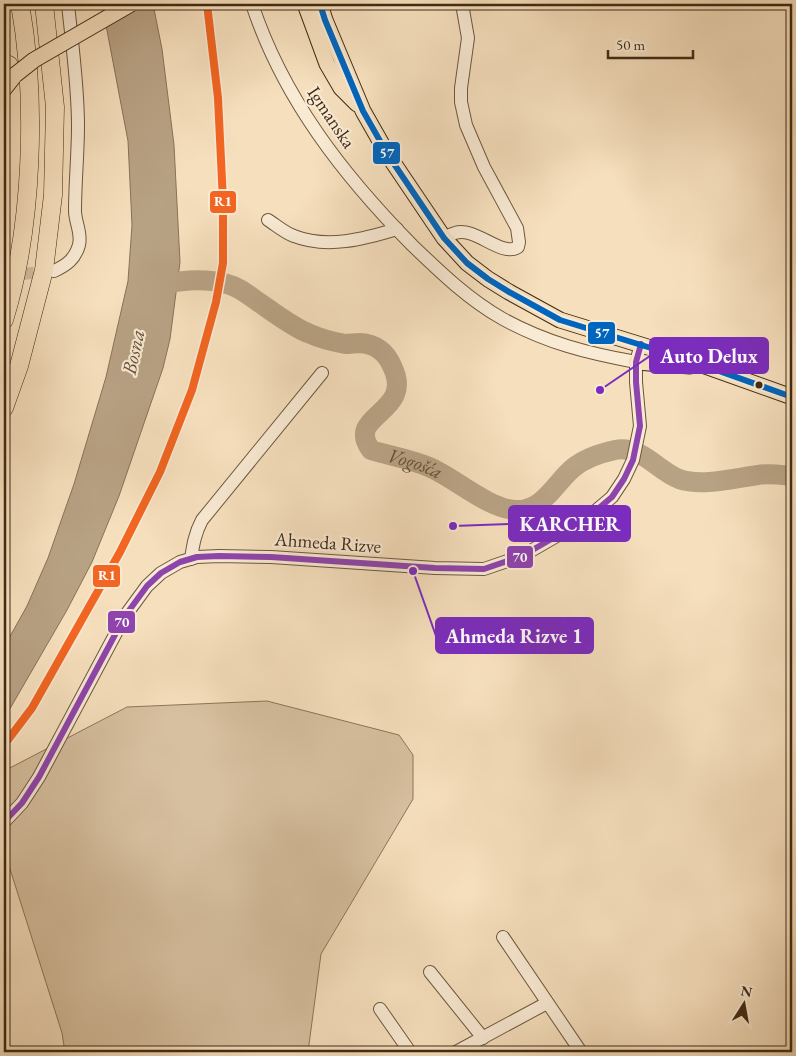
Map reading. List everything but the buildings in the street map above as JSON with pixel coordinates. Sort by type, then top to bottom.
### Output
[{"type":"highway","points":[[4,320],[23,232],[29,171],[27,43],[20,4]]},
{"type":"highway","points":[[4,408],[19,366],[44,270],[53,194],[55,107],[44,4]]},
{"type":"main road","points":[[4,89],[8,67],[34,60],[131,4]]},
{"type":"main road","points":[[305,4],[327,64],[341,88],[363,111]]},
{"type":"main road","points":[[320,4],[363,111],[399,172],[444,238],[467,263],[525,303],[575,326],[641,344],[792,397]]},
{"type":"main road","points":[[636,362],[709,367]]},
{"type":"street","points":[[54,271],[69,264],[76,255],[80,242],[80,231],[75,214],[78,126],[76,74],[68,4]]},
{"type":"street","name":"Igmanska","points":[[252,4],[268,47],[283,79],[332,155],[350,178],[397,229],[457,286],[502,318],[544,339],[603,356],[636,362]]},
{"type":"street","points":[[444,238],[456,232],[471,233],[511,250],[518,247],[519,242],[517,228],[484,167],[466,125],[461,95],[468,38],[462,4]]},
{"type":"street","points":[[268,220],[292,236],[324,243],[353,240],[397,229]]},
{"type":"street","name":"Ahmeda Rizve","points":[[4,822],[22,803],[39,777],[125,616],[147,586],[161,573],[180,562],[219,556],[271,557],[436,568],[484,569],[522,556],[586,519],[612,497],[624,479],[633,460],[640,426],[636,362],[641,344]]},
{"type":"street","points":[[191,559],[193,540],[202,520],[322,373]]},
{"type":"street","points":[[503,937],[581,1052]]},
{"type":"street","points":[[430,972],[483,1038]]},
{"type":"street","points":[[456,1052],[547,1003]]},
{"type":"street","points":[[380,1009],[410,1052]]},
{"type":"shaded area","points":[[267,701],[399,735],[413,755],[413,799],[321,954],[308,1052],[65,1052],[62,1033],[4,850],[4,771],[127,707]]},
{"type":"water","name":"Bosna","points":[[102,4],[153,4],[162,49],[174,145],[180,262],[170,339],[163,368],[119,496],[92,562],[67,610],[4,719],[4,647],[27,606],[48,558],[74,484],[106,377],[128,281],[132,225],[128,141]]},
{"type":"waterway","name":"Vogošća","points":[[152,286],[199,280],[227,284],[243,291],[302,331],[326,340],[345,344],[360,343],[376,347],[390,361],[397,382],[395,394],[389,404],[366,428],[365,438],[371,450],[429,467],[503,508],[514,510],[533,507],[547,496],[566,474],[578,464],[593,456],[615,450],[625,449],[633,451],[671,475],[688,481],[708,482],[766,474],[792,476]]},
{"type":"tunnel","points":[[4,276],[51,271]]},
{"type":"transit line","name":"R1","points":[[4,745],[32,708],[120,552],[160,472],[192,390],[216,302],[223,263],[223,201],[218,98],[207,4]]},
{"type":"transit line","name":"57","points":[[320,4],[363,111],[388,155],[444,238],[467,263],[509,292],[560,320],[677,356],[792,397]]},
{"type":"transit line","name":"70","points":[[4,822],[22,803],[39,777],[125,616],[147,586],[161,573],[180,562],[197,557],[271,557],[435,568],[484,569],[522,556],[586,519],[612,497],[624,479],[633,460],[640,426],[636,362],[641,344]]},
{"type":"place","name":"Auto Delux","points":[[600,390]]},
{"type":"place","name":"KARCHER","points":[[453,526]]},
{"type":"place","name":"Ahmeda Rizve 1","points":[[413,571]]}]
